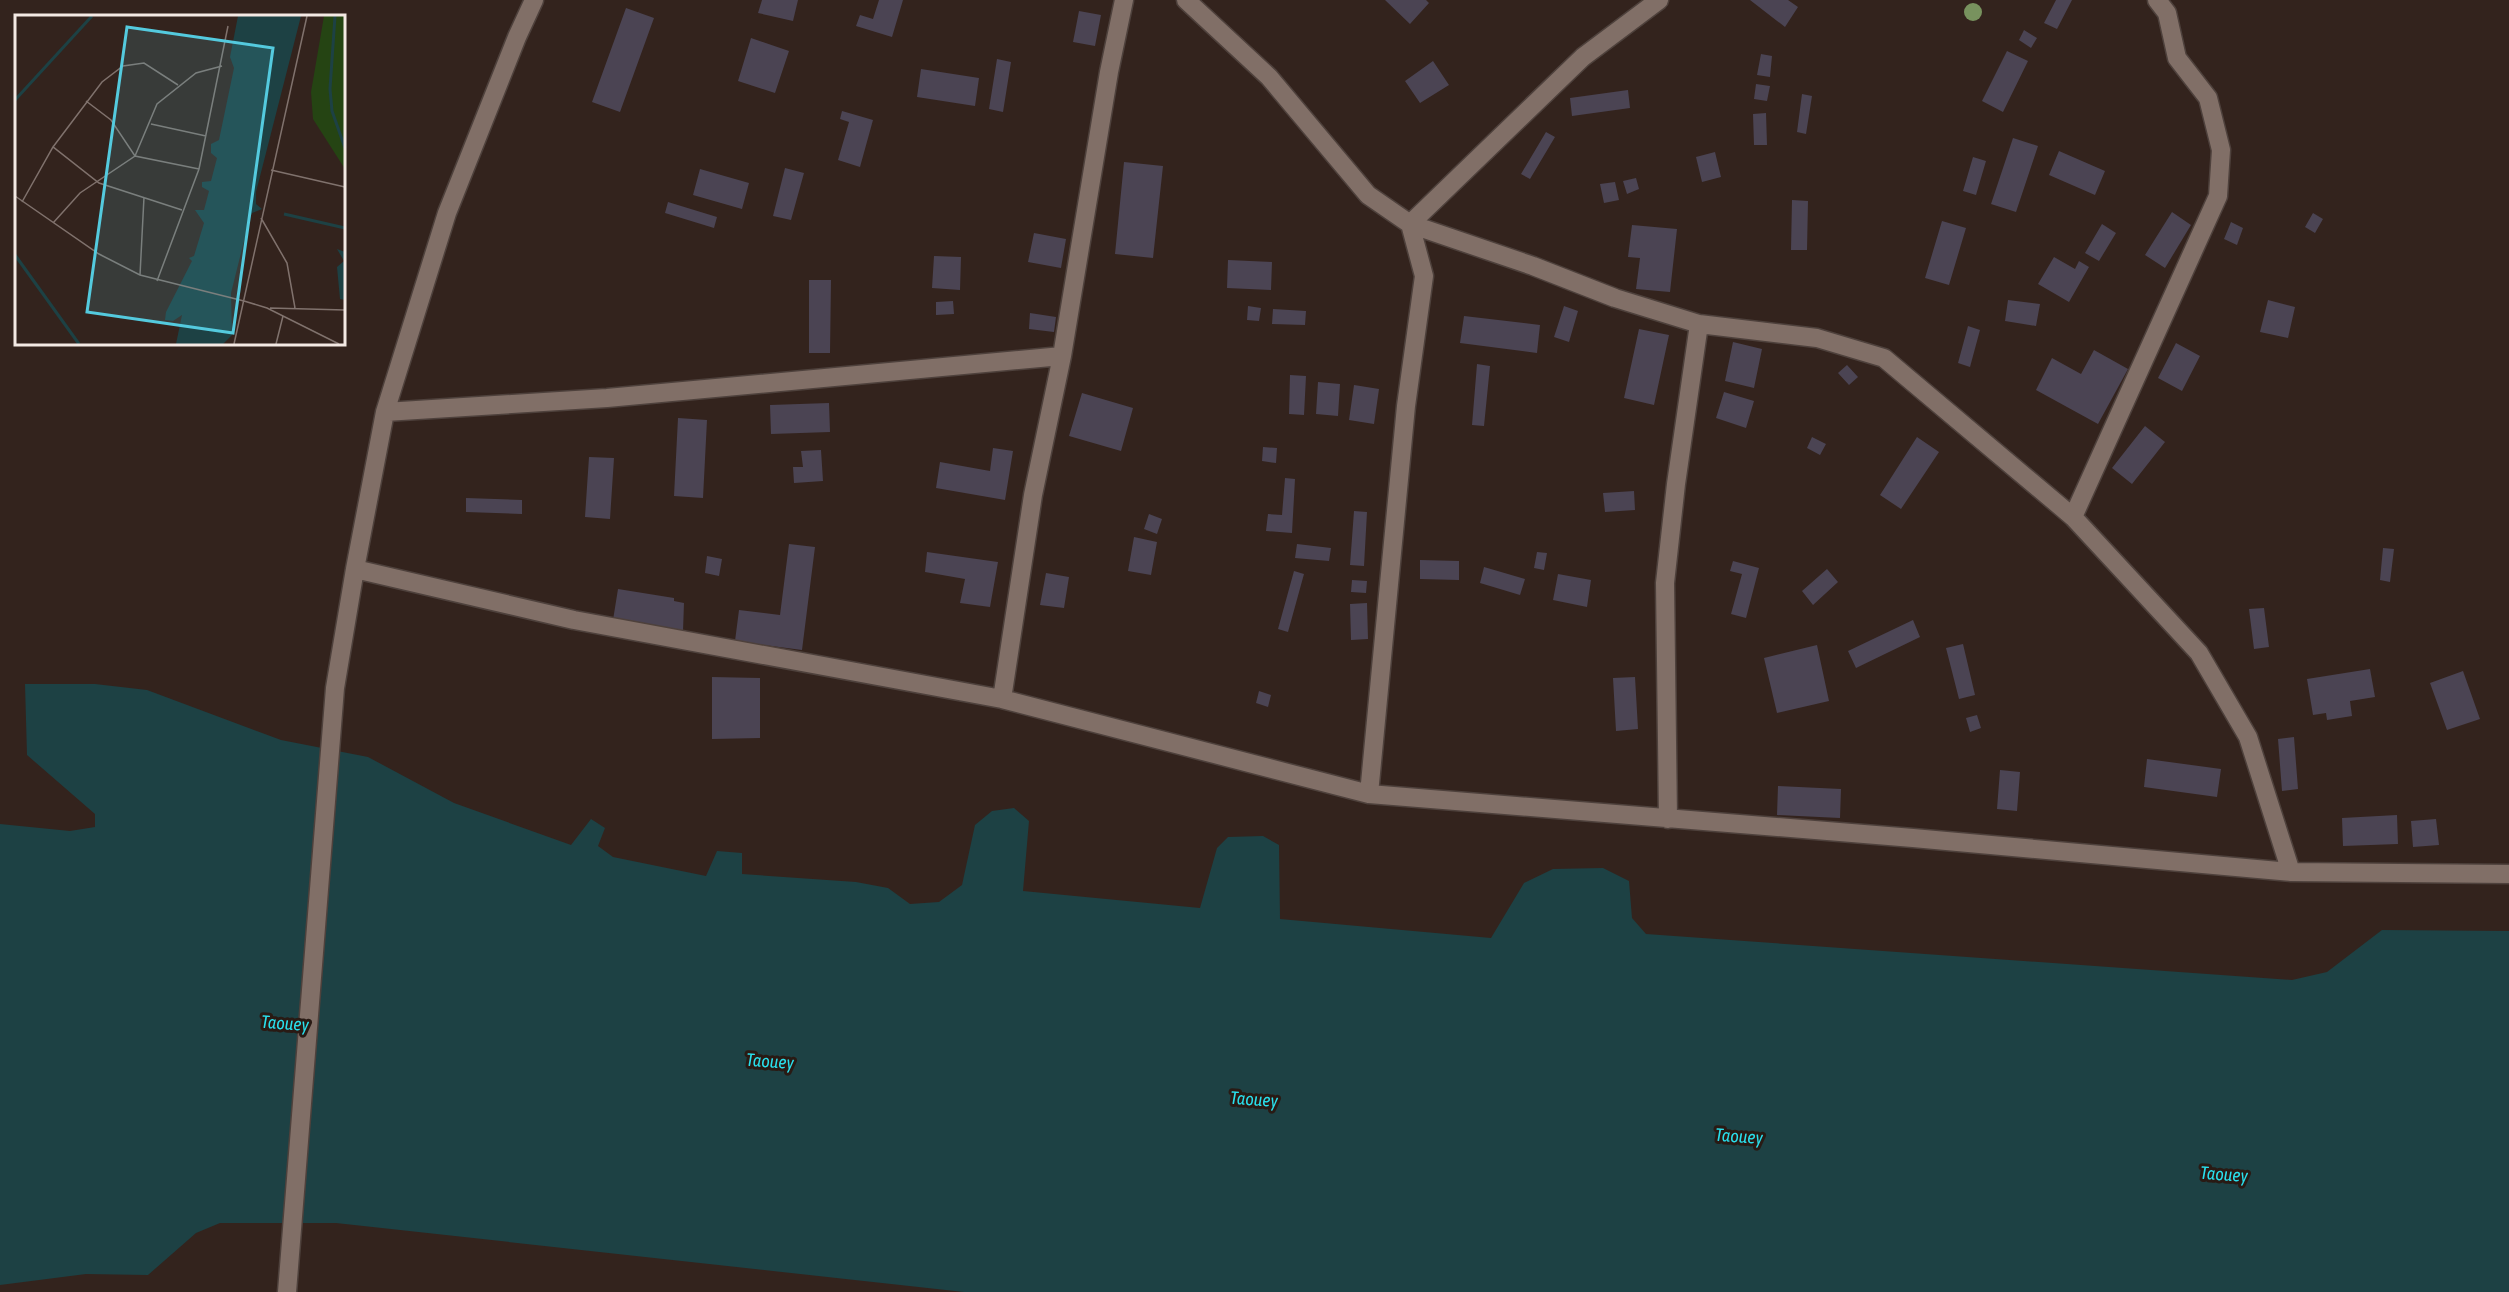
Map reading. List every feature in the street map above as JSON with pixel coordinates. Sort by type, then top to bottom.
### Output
[{"type":"street","points":[[287,1292],[334,688],[385,412],[447,213],[534,0]]},
{"type":"street","points":[[1002,699],[1033,495],[1062,356],[1108,72],[1124,0]]},
{"type":"street","points":[[1186,0],[1269,77],[1368,195],[1410,224],[1533,266],[1615,298],[1699,324],[1817,338],[1884,358],[2073,517],[2199,653],[2248,737],[2291,872]]},
{"type":"street","points":[[1410,224],[1583,57],[1659,0]]},
{"type":"street","points":[[2073,517],[2218,196],[2221,150],[2208,98],[2177,58],[2167,13],[2157,0]]},
{"type":"street","points":[[1369,794],[1406,406],[1424,276],[1410,224]]},
{"type":"street","points":[[1668,819],[1665,583],[1676,484],[1699,324]]},
{"type":"street","points":[[385,412],[607,398],[1062,356]]},
{"type":"street","points":[[355,569],[574,620],[1002,699],[1369,794],[2291,872],[2509,874]]},
{"type":"water","name":"Taouey","points":[[25,684],[95,684],[147,690],[281,740],[368,757],[454,803],[571,845],[591,819],[605,828],[598,846],[613,857],[706,876],[717,851],[742,853],[742,874],[856,882],[888,888],[910,904],[939,902],[962,885],[975,825],[992,811],[1014,808],[1029,821],[1023,891],[1200,908],[1217,848],[1228,837],[1263,836],[1279,845],[1280,919],[1491,938],[1524,883],[1553,869],[1603,868],[1629,881],[1632,918],[1646,934],[2292,980],[2327,972],[2382,930],[2509,931],[2509,1292],[964,1292],[336,1223],[220,1223],[196,1233],[148,1275],[86,1274],[0,1285],[0,824],[70,831],[95,827],[95,814],[27,755]]},
{"type":"building","points":[[762,0],[798,0],[793,21],[758,13]]},
{"type":"building","points":[[879,0],[903,0],[892,37],[856,26],[860,15],[873,19]]},
{"type":"building","points":[[1385,0],[1426,0],[1429,3],[1410,24]]},
{"type":"building","points":[[1750,0],[1788,0],[1798,7],[1785,27]]},
{"type":"building","points":[[2056,0],[2072,0],[2057,29],[2044,23]]},
{"type":"building","points":[[626,8],[654,18],[620,112],[592,102]]},
{"type":"building","points":[[1079,11],[1101,15],[1095,46],[1073,42]]},
{"type":"building","points":[[2024,30],[2037,38],[2031,48],[2019,40]]},
{"type":"building","points":[[751,38],[789,51],[775,93],[738,81]]},
{"type":"building","points":[[2007,51],[2028,61],[2003,112],[1982,101]]},
{"type":"building","points":[[1761,54],[1772,56],[1770,77],[1757,75]]},
{"type":"building","points":[[997,59],[1011,62],[1003,112],[989,109]]},
{"type":"building","points":[[1433,61],[1449,85],[1420,103],[1405,81]]},
{"type":"building","points":[[921,69],[979,78],[975,106],[917,97]]},
{"type":"building","points":[[1756,84],[1770,86],[1767,101],[1754,99]]},
{"type":"building","points":[[1628,90],[1630,108],[1572,116],[1570,98]]},
{"type":"building","points":[[1802,94],[1812,96],[1806,134],[1797,132]]},
{"type":"building","points":[[842,111],[873,120],[860,167],[838,160],[849,122],[840,119]]},
{"type":"building","points":[[1766,113],[1767,145],[1754,145],[1753,114]]},
{"type":"building","points":[[1546,132],[1555,137],[1530,179],[1521,174]]},
{"type":"building","points":[[2013,138],[2038,146],[2016,212],[1991,204]]},
{"type":"building","points":[[2059,151],[2105,171],[2095,195],[2049,175]]},
{"type":"building","points":[[1715,152],[1721,177],[1702,182],[1696,157]]},
{"type":"building","points":[[1973,157],[1986,161],[1976,195],[1963,191]]},
{"type":"building","points":[[1124,162],[1163,166],[1153,258],[1115,254]]},
{"type":"building","points":[[785,168],[804,173],[791,220],[773,216]]},
{"type":"building","points":[[700,169],[749,183],[742,209],[693,195]]},
{"type":"building","points":[[1636,178],[1639,189],[1627,194],[1623,181]]},
{"type":"building","points":[[1615,182],[1619,200],[1604,203],[1600,184]]},
{"type":"building","points":[[1792,200],[1808,201],[1807,250],[1791,250]]},
{"type":"building","points":[[668,202],[717,217],[714,228],[665,213]]},
{"type":"building","points":[[2172,212],[2191,225],[2165,268],[2145,255]]},
{"type":"building","points":[[2313,213],[2323,219],[2315,233],[2305,227]]},
{"type":"building","points":[[1942,221],[1966,228],[1949,285],[1925,278]]},
{"type":"building","points":[[2231,222],[2243,228],[2237,245],[2224,239]]},
{"type":"building","points":[[2102,224],[2116,233],[2099,261],[2085,253]]},
{"type":"building","points":[[1632,225],[1677,229],[1670,292],[1636,289],[1640,258],[1628,257]]},
{"type":"building","points":[[1034,233],[1066,239],[1061,268],[1028,262]]},
{"type":"building","points":[[934,256],[961,257],[960,290],[932,288]]},
{"type":"building","points":[[2054,257],[2075,269],[2079,261],[2089,267],[2069,302],[2038,284]]},
{"type":"building","points":[[1228,260],[1272,262],[1271,290],[1227,288]]},
{"type":"building","points":[[809,280],[831,280],[830,353],[809,353]]},
{"type":"building","points":[[2008,300],[2040,304],[2036,326],[2005,321]]},
{"type":"building","points":[[2268,300],[2295,307],[2288,338],[2260,332]]},
{"type":"building","points":[[953,301],[954,314],[936,315],[936,302]]},
{"type":"building","points":[[1248,306],[1261,308],[1259,321],[1247,320]]},
{"type":"building","points":[[1564,306],[1578,311],[1569,342],[1554,337]]},
{"type":"building","points":[[1273,309],[1306,311],[1305,325],[1272,324]]},
{"type":"building","points":[[1030,313],[1056,317],[1054,332],[1029,329]]},
{"type":"building","points":[[1464,316],[1540,325],[1537,353],[1460,343]]},
{"type":"building","points":[[1968,326],[1980,330],[1970,367],[1958,363]]},
{"type":"building","points":[[1639,329],[1669,335],[1654,405],[1624,398]]},
{"type":"building","points":[[1733,342],[1762,349],[1754,388],[1725,381]]},
{"type":"building","points":[[2176,343],[2200,356],[2182,391],[2158,378]]},
{"type":"building","points":[[2094,350],[2128,369],[2098,424],[2036,390],[2052,358],[2081,374]]},
{"type":"building","points":[[1477,364],[1490,366],[1484,426],[1472,425]]},
{"type":"building","points":[[1847,365],[1858,377],[1849,385],[1838,373]]},
{"type":"building","points":[[1290,375],[1306,376],[1304,415],[1289,414]]},
{"type":"building","points":[[1318,382],[1340,384],[1338,416],[1316,414]]},
{"type":"building","points":[[1354,385],[1379,389],[1374,424],[1349,420]]},
{"type":"building","points":[[1724,392],[1754,401],[1746,428],[1716,418]]},
{"type":"building","points":[[1082,393],[1133,408],[1121,451],[1069,436]]},
{"type":"building","points":[[829,403],[830,432],[771,434],[770,405]]},
{"type":"building","points":[[678,418],[707,420],[703,498],[674,496]]},
{"type":"building","points":[[2145,426],[2165,442],[2132,484],[2112,468]]},
{"type":"building","points":[[1812,437],[1826,444],[1820,455],[1807,448]]},
{"type":"building","points":[[1917,437],[1939,452],[1901,509],[1880,495]]},
{"type":"building","points":[[1263,447],[1277,448],[1276,463],[1262,461]]},
{"type":"building","points":[[993,448],[1013,451],[1005,500],[936,488],[940,462],[990,471]]},
{"type":"building","points":[[821,450],[823,481],[794,483],[793,467],[803,467],[801,451]]},
{"type":"building","points":[[589,457],[614,458],[610,519],[585,517]]},
{"type":"building","points":[[1285,478],[1295,479],[1292,533],[1266,531],[1268,514],[1282,515]]},
{"type":"building","points":[[1634,491],[1635,510],[1605,512],[1603,493]]},
{"type":"building","points":[[466,498],[522,500],[522,514],[466,512]]},
{"type":"building","points":[[1354,511],[1367,512],[1364,566],[1350,565]]},
{"type":"building","points":[[1149,514],[1162,519],[1157,534],[1144,529]]},
{"type":"building","points":[[1134,537],[1157,542],[1151,575],[1128,571]]},
{"type":"building","points":[[789,544],[815,547],[802,650],[735,641],[739,610],[780,615]]},
{"type":"building","points":[[1297,544],[1331,548],[1329,561],[1295,558]]},
{"type":"building","points":[[2383,548],[2394,549],[2390,582],[2380,580]]},
{"type":"building","points":[[927,552],[998,562],[990,607],[960,603],[965,579],[925,572]]},
{"type":"building","points":[[1537,552],[1547,553],[1544,570],[1534,568]]},
{"type":"building","points":[[707,556],[722,559],[719,576],[705,573]]},
{"type":"building","points":[[1420,560],[1459,561],[1459,580],[1420,579]]},
{"type":"building","points":[[1733,561],[1759,568],[1746,618],[1731,614],[1742,574],[1730,571]]},
{"type":"building","points":[[1484,567],[1525,579],[1520,595],[1480,583]]},
{"type":"building","points":[[1827,569],[1838,582],[1813,605],[1802,591]]},
{"type":"building","points":[[1294,571],[1304,574],[1288,632],[1278,629]]},
{"type":"building","points":[[1046,573],[1069,577],[1064,608],[1040,605]]},
{"type":"building","points":[[1558,574],[1591,580],[1587,607],[1553,600]]},
{"type":"building","points":[[1352,580],[1367,581],[1366,593],[1351,592]]},
{"type":"building","points":[[618,589],[674,598],[674,601],[684,603],[683,631],[613,620]]},
{"type":"building","points":[[1367,603],[1368,639],[1351,640],[1350,604]]},
{"type":"building","points":[[2264,608],[2269,647],[2254,649],[2249,609]]},
{"type":"building","points":[[1913,620],[1920,637],[1856,668],[1848,651]]},
{"type":"building","points":[[1963,644],[1975,695],[1959,699],[1946,648]]},
{"type":"building","points":[[1817,645],[1829,701],[1777,713],[1764,658]]},
{"type":"building","points":[[2370,669],[2375,697],[2350,701],[2352,716],[2327,720],[2326,713],[2313,715],[2307,679]]},
{"type":"building","points":[[2463,671],[2480,719],[2447,730],[2430,683]]},
{"type":"building","points":[[712,677],[760,678],[760,738],[712,739]]},
{"type":"building","points":[[1635,677],[1638,729],[1616,731],[1613,678]]},
{"type":"building","points":[[1259,691],[1271,695],[1268,707],[1256,703]]},
{"type":"building","points":[[1977,715],[1981,728],[1970,732],[1966,718]]},
{"type":"building","points":[[2294,737],[2298,789],[2282,791],[2278,739]]},
{"type":"building","points":[[2147,759],[2221,769],[2217,797],[2144,787]]},
{"type":"building","points":[[2000,770],[2020,772],[2017,811],[1997,809]]},
{"type":"building","points":[[1778,786],[1841,789],[1840,818],[1777,815]]},
{"type":"building","points":[[2397,815],[2398,844],[2343,846],[2342,818]]},
{"type":"building","points":[[2436,819],[2439,845],[2413,847],[2411,821]]}]
